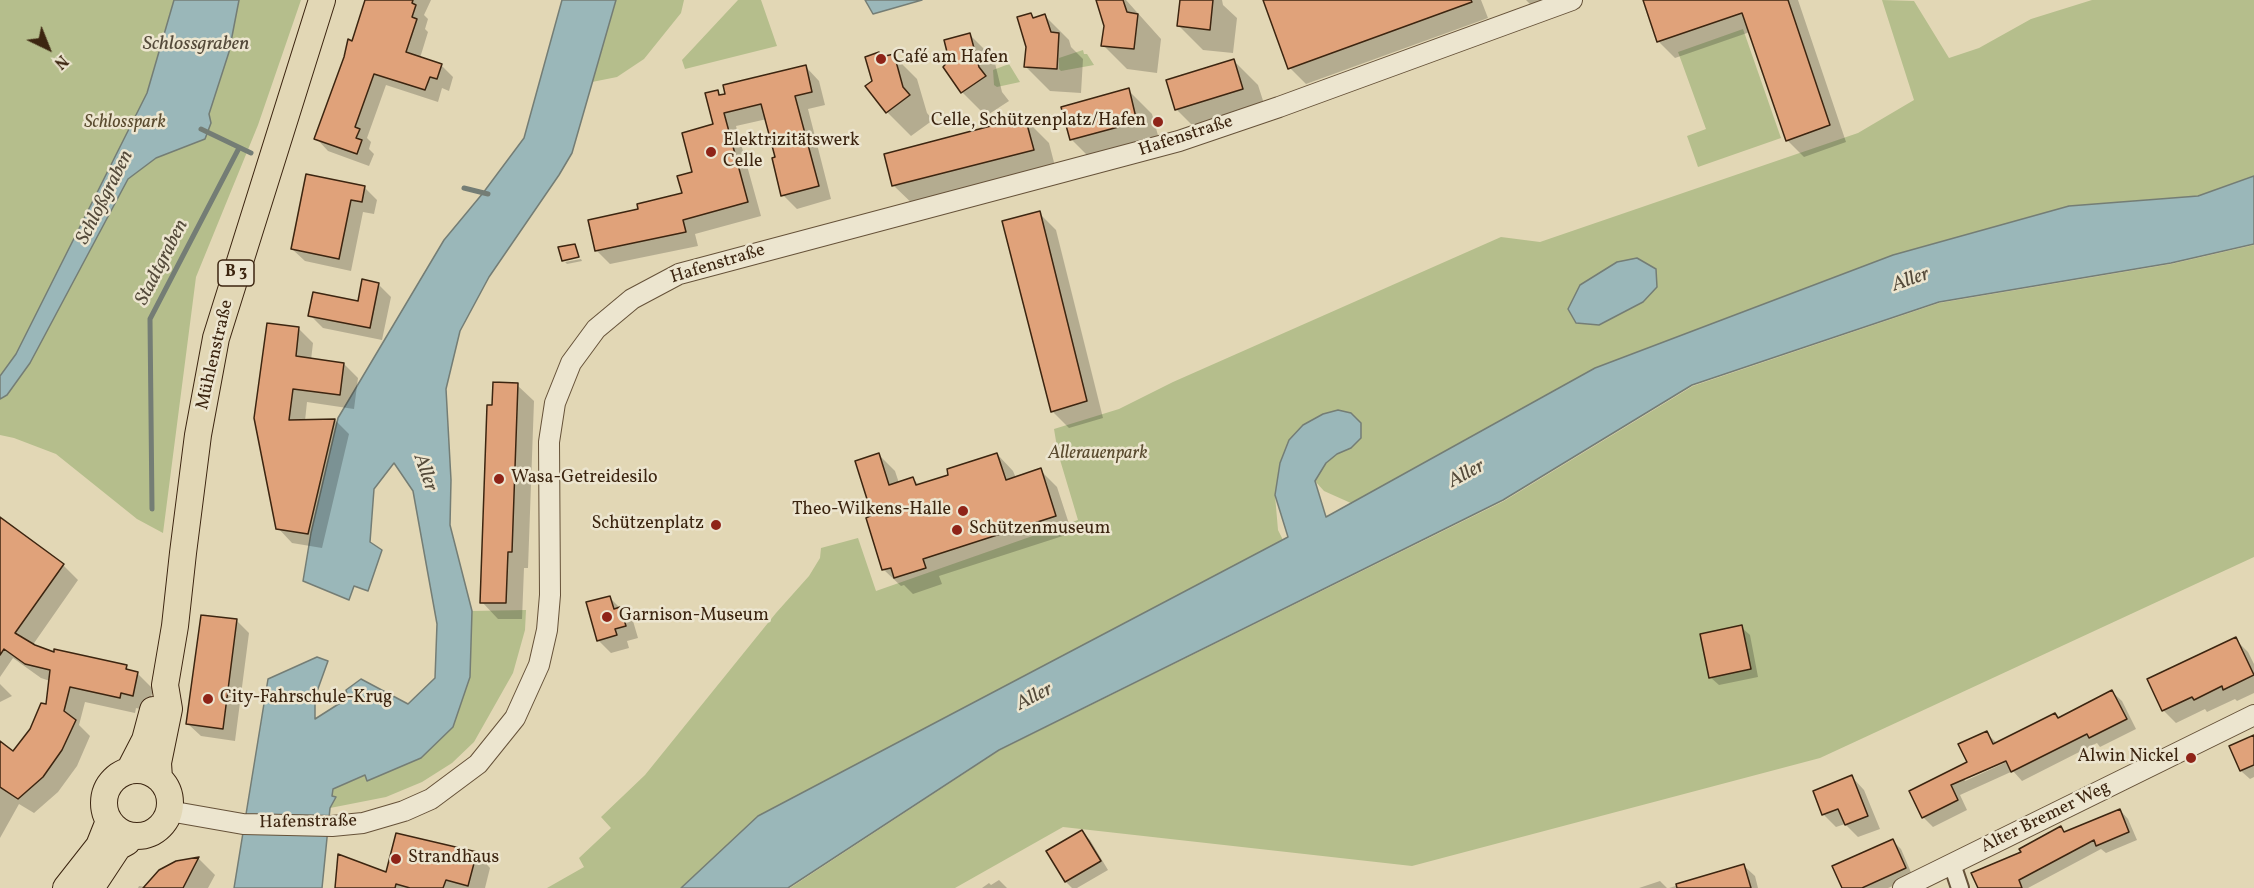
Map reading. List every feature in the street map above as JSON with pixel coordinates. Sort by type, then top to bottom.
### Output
[{"type":"main road","name":"Mühlenstraße","points":[[109,821],[105,812],[106,791],[119,775],[129,771],[145,740],[155,705],[165,685],[175,626],[198,435],[216,338],[322,0]]},
{"type":"main road","name":"Mühlenstraße","points":[[165,685],[169,709],[158,763],[159,778],[169,794],[169,811]]},
{"type":"main road","points":[[129,771],[145,771],[159,778]]},
{"type":"main road","points":[[91,888],[118,847],[135,837],[157,830],[165,822],[169,811]]},
{"type":"main road","points":[[66,888],[99,846],[109,821],[116,829],[135,837]]},
{"type":"street","name":"Hafenstraße","points":[[169,811],[243,824],[332,826],[363,823],[404,811],[431,799],[478,764],[515,718],[539,665],[547,630],[550,595],[549,442],[555,403],[571,363],[596,329],[632,299],[679,274],[1179,141],[1572,0]]},
{"type":"street","name":"Alter Bremer Weg","points":[[1903,888],[2254,716]]},
{"type":"street","points":[[1952,864],[1960,888]]},
{"type":"green space","name":"Schlosspark","points":[[0,0],[301,0],[258,125],[196,277],[163,533],[137,519],[56,454],[0,435]]},
{"type":"green space","points":[[616,0],[684,0],[681,13],[644,59],[617,77],[592,82]]},
{"type":"green space","points":[[738,0],[761,0],[777,46],[685,69],[682,60]]},
{"type":"green space","name":"Allerauenpark","points":[[1882,0],[1914,1],[1949,58],[1979,48],[2031,19],[2092,0],[2254,0],[2254,176],[2198,196],[2069,206],[1595,368],[1353,504],[1324,491],[1315,481],[1326,463],[1337,454],[1351,448],[1280,463],[1275,495],[1278,530],[1283,540],[758,816],[681,888],[547,888],[584,867],[579,858],[611,828],[601,817],[645,775],[776,613],[809,576],[820,558],[821,548],[858,538],[876,591],[1078,520],[1058,453],[1054,429],[1119,409],[1173,382],[1501,237],[1540,242],[1858,133],[1914,100]]},
{"type":"green space","points":[[1743,29],[1781,138],[1698,167],[1687,136],[1706,129],[1678,52]]},
{"type":"green space","points":[[1083,50],[1094,65],[1061,71],[1059,69],[1059,58]]},
{"type":"green space","points":[[1009,64],[1020,82],[997,87],[994,85],[993,70]]},
{"type":"green space","points":[[2254,245],[2254,557],[1820,758],[1412,866],[1063,827],[955,888],[790,888],[1000,750],[1504,501],[1693,386],[1939,303],[2171,264]]},
{"type":"green space","points":[[526,610],[525,630],[513,673],[474,742],[452,763],[422,782],[386,797],[330,808],[335,797],[332,797],[333,789],[366,775],[367,780],[470,677],[472,611]]},
{"type":"water","name":"Schlossgraben","points":[[174,0],[239,0],[229,52],[209,114],[211,123],[205,139],[156,158],[128,179],[30,363],[7,395],[0,399],[0,376],[16,354],[147,93]]},
{"type":"water","name":"Aller","points":[[562,0],[616,0],[572,153],[489,277],[460,331],[446,389],[451,480],[450,525],[472,611],[470,677],[453,727],[421,758],[367,781],[365,775],[333,789],[332,796],[336,797],[330,808],[322,888],[234,888],[268,679],[317,657],[328,661],[315,697],[315,719],[348,698],[346,690],[361,679],[408,704],[435,678],[437,624],[413,491],[394,463],[374,489],[370,542],[382,550],[368,591],[354,586],[349,600],[303,581],[311,533],[338,418],[444,240],[524,138]]},
{"type":"water","points":[[865,0],[922,0],[873,14]]},
{"type":"water","name":"Aller","points":[[2254,176],[2254,244],[2171,263],[1939,302],[1692,385],[1503,500],[999,750],[788,888],[681,888],[758,816],[1288,537],[1275,495],[1280,463],[1289,440],[1303,425],[1323,414],[1338,410],[1351,413],[1361,423],[1361,438],[1351,448],[1337,454],[1326,463],[1315,481],[1326,517],[1595,368],[1893,255],[2069,206],[2198,196]]},
{"type":"water","points":[[1637,258],[1656,269],[1657,287],[1643,302],[1599,325],[1576,323],[1568,309],[1580,285],[1617,262]]},
{"type":"building","points":[[365,0],[413,0],[412,3],[416,5],[412,17],[417,19],[406,52],[442,64],[437,79],[430,77],[425,90],[374,74],[355,127],[360,129],[356,138],[362,140],[357,154],[314,139],[344,57],[348,39],[352,41]]},
{"type":"building","points":[[1096,0],[1123,0],[1127,12],[1138,14],[1134,49],[1101,46],[1104,26]]},
{"type":"building","points":[[1180,0],[1213,0],[1210,30],[1177,26]]},
{"type":"building","points":[[1263,0],[1471,0],[1472,2],[1288,69]]},
{"type":"building","points":[[1643,0],[1788,0],[1830,125],[1786,141],[1742,13],[1657,42]]},
{"type":"building","points":[[1031,13],[1033,18],[1045,14],[1051,32],[1059,33],[1057,69],[1024,67],[1026,47],[1017,17]]},
{"type":"building","points":[[970,33],[979,67],[986,76],[961,93],[943,67],[949,60],[944,40]]},
{"type":"building","points":[[879,52],[881,57],[894,54],[903,87],[910,95],[886,113],[865,86],[872,81],[865,57]]},
{"type":"building","points":[[1234,59],[1243,89],[1175,110],[1166,80]]},
{"type":"building","points":[[806,65],[812,92],[795,96],[819,186],[781,196],[772,158],[775,157],[761,104],[724,113],[748,202],[683,220],[686,232],[595,251],[588,220],[638,209],[637,204],[682,193],[677,176],[692,172],[682,133],[713,124],[705,93],[718,90],[719,95],[725,94],[723,85]]},
{"type":"building","points":[[1129,88],[1137,122],[1070,140],[1061,107]]},
{"type":"building","points":[[1025,117],[1034,150],[892,186],[884,154]]},
{"type":"building","points":[[306,174],[365,186],[362,202],[351,200],[339,259],[291,249]]},
{"type":"building","points":[[1040,211],[1087,401],[1051,412],[1002,221]]},
{"type":"building","points":[[575,244],[579,257],[562,261],[558,247]]},
{"type":"building","points":[[362,279],[379,283],[370,328],[308,316],[313,292],[358,301]]},
{"type":"building","points":[[267,323],[299,327],[296,356],[344,363],[340,395],[293,389],[289,420],[335,419],[308,534],[276,529],[254,418]]},
{"type":"building","name":"Wasa-Getreidesilo","points":[[493,382],[518,383],[512,552],[508,552],[506,603],[480,603],[487,405],[492,405]]},
{"type":"building","name":"Theo-Wilkens-Halle","points":[[879,453],[889,485],[913,477],[916,485],[948,475],[947,469],[997,453],[1006,480],[1041,468],[1056,516],[923,559],[926,568],[894,578],[891,568],[882,570],[866,518],[872,515],[855,461]]},
{"type":"building","points":[[0,517],[64,564],[15,633],[35,645],[54,652],[54,649],[127,665],[126,669],[138,672],[133,696],[121,693],[120,698],[70,687],[64,711],[76,720],[62,750],[43,777],[18,799],[0,787],[0,741],[13,751],[30,729],[41,703],[46,704],[50,670],[25,664],[4,649],[0,655]]},
{"type":"building","name":"Garnison-Museum","points":[[610,596],[614,609],[620,607],[626,626],[615,629],[617,635],[597,641],[586,602]]},
{"type":"building","points":[[201,615],[237,619],[223,729],[186,724]]},
{"type":"building","points":[[1742,625],[1751,669],[1709,678],[1700,634]]},
{"type":"building","points":[[2236,637],[2254,675],[2223,690],[2222,686],[2194,700],[2192,697],[2162,711],[2147,679]]},
{"type":"building","points":[[2112,690],[2127,719],[2089,738],[2087,734],[2011,772],[2006,761],[1951,785],[1958,800],[1922,818],[1909,791],[1967,762],[1958,744],[1987,731],[1993,744],[2055,713],[2058,718]]},
{"type":"building","points":[[2254,735],[2254,765],[2240,771],[2229,746]]},
{"type":"building","points":[[1852,775],[1868,816],[1845,825],[1838,809],[1822,815],[1813,791]]},
{"type":"building","points":[[2120,809],[2129,832],[2096,846],[2094,840],[2019,880],[2022,888],[1978,888],[1971,873],[2021,852],[2019,849],[2061,826],[2064,832]]},
{"type":"building","points":[[1082,830],[1101,861],[1065,882],[1046,851]]},
{"type":"building","points":[[396,833],[477,852],[468,886],[446,880],[443,888],[410,888],[396,884],[395,888],[335,888],[338,854],[386,872]]},
{"type":"building","points":[[1893,839],[1906,868],[1862,888],[1842,888],[1832,866]]},
{"type":"building","points":[[199,857],[183,888],[143,888],[159,870],[176,861]]},
{"type":"building","points":[[1744,864],[1751,888],[1677,888],[1676,884]]},
{"type":"waterway","name":"Stadtgraben","points":[[201,129],[251,153]]},
{"type":"waterway","name":"Stadtgraben","points":[[152,509],[150,319],[239,148]]},
{"type":"waterway","name":"Stadtgraben","points":[[464,188],[488,194]]},
{"type":"place","name":"Café am Hafen","points":[[881,59]]},
{"type":"place","name":"Celle, Schützenplatz/Hafen","points":[[1158,122]]},
{"type":"place","name":"Elektrizitätswerk Celle","points":[[711,152]]},
{"type":"place","name":"Wasa-Getreidesilo","points":[[499,479]]},
{"type":"place","name":"Theo-Wilkens-Halle","points":[[963,511]]},
{"type":"place","name":"Schützenplatz","points":[[716,525]]},
{"type":"place","name":"Schützenmuseum","points":[[957,530]]},
{"type":"place","name":"Garnison-Museum","points":[[607,617]]},
{"type":"place","name":"City-Fahrschule-Krug","points":[[208,699]]},
{"type":"place","name":"Alwin Nickel","points":[[2191,758]]},
{"type":"place","name":"Strandhaus","points":[[396,859]]},
{"type":"water label","name":"Schloßgraben","points":[[106,198]]}]
